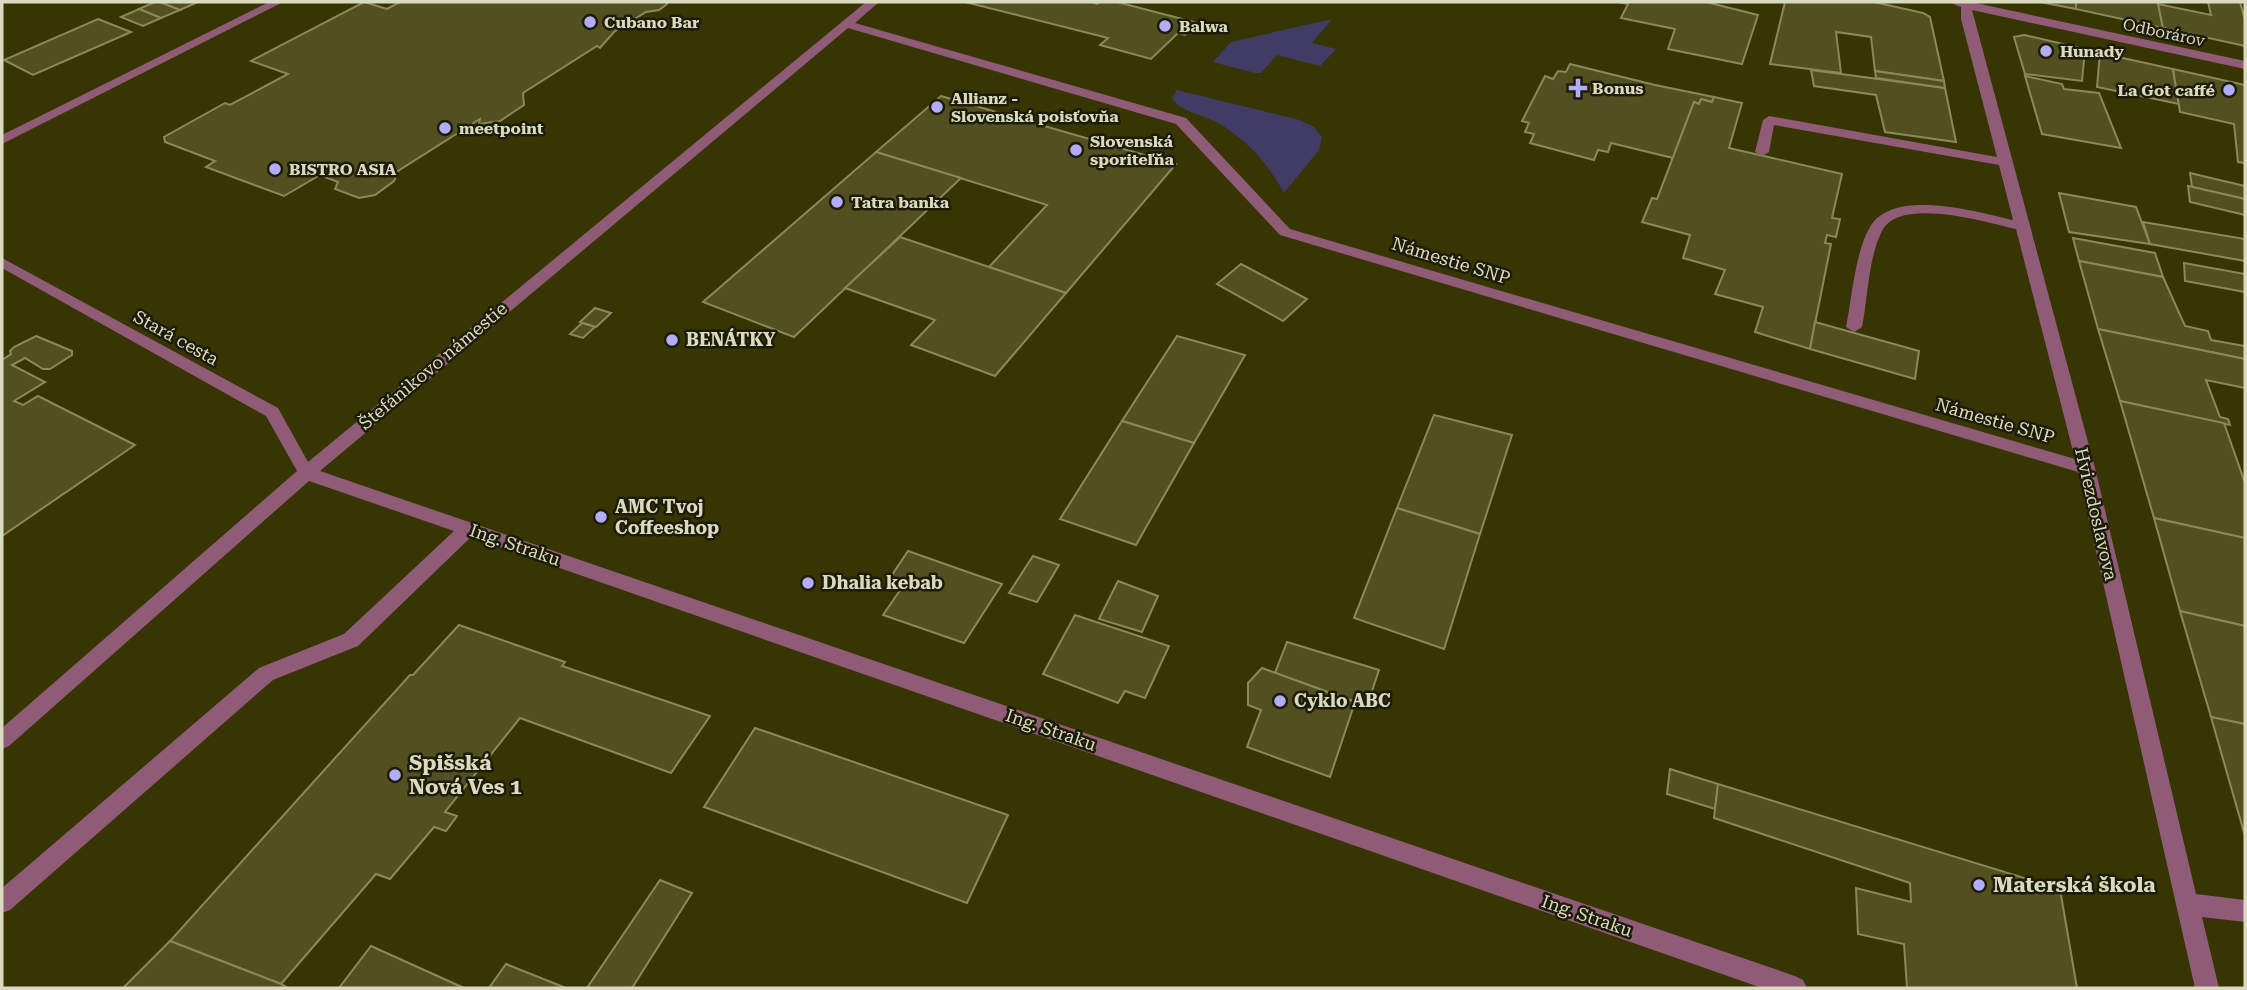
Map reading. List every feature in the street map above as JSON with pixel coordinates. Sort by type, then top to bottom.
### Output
[{"type":"street","points":[[2,140],[277,2]]},
{"type":"street","name":"Štefánikovo námestie","points":[[2,740],[306,473],[873,2]]},
{"type":"street","name":"Odborárov","points":[[1962,3],[2245,65]]},
{"type":"street","name":"Hviezdoslavova","points":[[1962,3],[2086,468],[2207,988]]},
{"type":"street","name":"Námestie SNP","points":[[846,24],[1181,121],[1285,232],[2086,468]]},
{"type":"street","points":[[1762,152],[1769,120],[2005,162]]},
{"type":"street","points":[[1854,327],[1875,230],[1888,216],[1902,210],[1920,209],[2022,226]]},
{"type":"street","name":"Stará cesta","points":[[4,267],[272,412],[306,473]]},
{"type":"street","name":"Ing. Straku","points":[[306,473],[1795,988]]},
{"type":"street","points":[[2,902],[266,674],[351,640],[468,528]]},
{"type":"street","points":[[2186,904],[2245,911]]},
{"type":"shaded area","points":[[1332,19],[1312,43],[1336,49],[1320,66],[1277,55],[1261,73],[1255,73],[1213,62],[1231,42]]},
{"type":"shaded area","points":[[1177,90],[1299,120],[1314,127],[1322,137],[1319,150],[1284,193],[1264,163],[1240,138],[1220,124],[1176,103],[1172,98]]},
{"type":"building","points":[[155,2],[180,10],[161,18],[139,9]]},
{"type":"building","points":[[160,2],[198,2],[180,10]]},
{"type":"building","points":[[364,2],[387,9],[400,2],[667,4],[659,10],[646,12],[614,32],[600,48],[597,46],[523,93],[524,105],[500,121],[479,124],[480,119],[398,171],[394,181],[375,195],[359,198],[335,189],[338,182],[320,175],[284,196],[206,167],[215,161],[165,142],[164,137],[225,103],[230,105],[288,74],[251,61]]},
{"type":"building","points":[[965,2],[1117,2],[1198,23],[1185,35],[1178,33],[1151,59],[1100,45],[1108,38]]},
{"type":"building","points":[[1617,2],[1706,2],[1758,15],[1742,64],[1668,49],[1675,29],[1621,18],[1628,4]]},
{"type":"building","points":[[1785,2],[1874,2],[1923,13],[1930,17],[1944,81],[1875,71],[1871,37],[1836,32],[1841,73],[1770,64]]},
{"type":"building","points":[[2040,2],[2076,2],[2076,9]]},
{"type":"building","points":[[2076,2],[2158,2],[2163,28],[2076,9]]},
{"type":"building","points":[[2208,2],[2240,2],[2245,20],[2245,46],[2163,28],[2158,4],[2211,15]]},
{"type":"building","points":[[139,9],[161,18],[143,26],[121,17]]},
{"type":"building","points":[[98,19],[131,32],[33,75],[4,60]]},
{"type":"building","points":[[2024,35],[2085,49],[2082,81],[2025,74],[2014,37]]},
{"type":"building","points":[[2100,53],[2173,69],[2179,104],[2097,87]]},
{"type":"building","points":[[1570,64],[1714,97],[1712,102],[1701,99],[1699,104],[1694,102],[1673,158],[1611,143],[1608,152],[1598,150],[1594,160],[1530,143],[1534,134],[1525,132],[1529,123],[1522,121],[1545,76],[1553,79],[1558,71],[1566,72]]},
{"type":"building","points":[[2173,69],[2245,85],[2245,163],[2238,162],[2234,124],[2180,112]]},
{"type":"building","points":[[1811,70],[1945,88],[1956,142],[1885,132],[1876,95],[1814,86]]},
{"type":"building","points":[[1875,71],[1944,81],[1945,88],[1876,78]]},
{"type":"building","points":[[2025,76],[2062,84],[2064,89],[2099,93],[2121,148],[2042,134]]},
{"type":"building","points":[[941,96],[1176,164],[1066,293],[989,267],[1047,205],[876,152]]},
{"type":"building","points":[[1714,97],[1742,103],[1729,148],[1842,174],[1832,218],[1840,219],[1836,237],[1827,235],[1825,243],[1831,244],[1810,349],[1755,332],[1763,307],[1715,294],[1725,270],[1683,258],[1690,235],[1642,222],[1652,198],[1657,199],[1694,102],[1699,104],[1701,99],[1712,102]]},
{"type":"building","points":[[876,152],[961,178],[794,337],[703,302]]},
{"type":"building","points":[[2190,173],[2245,186],[2245,199],[2192,187]]},
{"type":"building","points":[[2188,186],[2245,199],[2245,215],[2190,202]]},
{"type":"building","points":[[2059,193],[2136,207],[2150,244],[2069,232]]},
{"type":"building","points":[[2143,222],[2245,239],[2245,261],[2150,244]]},
{"type":"building","points":[[900,237],[1066,293],[995,376],[911,345],[935,320],[845,288]]},
{"type":"building","points":[[2073,238],[2155,253],[2163,277],[2079,261]]},
{"type":"building","points":[[2079,261],[2163,277],[2185,326],[2208,331],[2211,340],[2245,346],[2245,359],[2098,329]]},
{"type":"building","points":[[2184,263],[2245,274],[2245,292],[2185,281]]},
{"type":"building","points":[[1241,264],[1307,299],[1283,321],[1217,284]]},
{"type":"building","points":[[595,308],[611,313],[596,327],[580,322]]},
{"type":"building","points":[[1815,322],[1919,351],[1915,379],[1810,349]]},
{"type":"building","points":[[582,323],[595,327],[583,338],[570,334]]},
{"type":"building","points":[[2098,329],[2245,359],[2245,388],[2206,380],[2220,417],[2228,419],[2230,425],[2120,401]]},
{"type":"building","points":[[36,336],[72,351],[72,355],[50,369],[43,369],[25,358],[12,365],[45,382],[14,401],[23,405],[38,396],[135,445],[2,536],[2,360],[11,354],[10,351],[14,347]]},
{"type":"building","points":[[1177,336],[1245,355],[1194,443],[1122,421]]},
{"type":"building","points":[[2120,401],[2224,423],[2245,483],[2245,538],[2154,518]]},
{"type":"building","points":[[1434,415],[1512,435],[1480,534],[1397,508]]},
{"type":"building","points":[[1122,421],[1194,443],[1136,545],[1060,519]]},
{"type":"building","points":[[1397,508],[1480,534],[1444,649],[1354,618]]},
{"type":"building","points":[[2154,518],[2245,538],[2245,626],[2180,611]]},
{"type":"building","points":[[908,551],[1002,584],[964,643],[883,615],[905,583],[890,578]]},
{"type":"building","points":[[1033,556],[1059,565],[1037,602],[1009,593]]},
{"type":"building","points":[[1118,581],[1158,596],[1142,632],[1099,619]]},
{"type":"building","points":[[2180,611],[2245,626],[2245,724],[2211,717]]},
{"type":"building","points":[[1075,615],[1169,646],[1145,698],[1125,691],[1118,703],[1043,674]]},
{"type":"building","points":[[459,625],[565,662],[562,666],[710,716],[671,773],[520,718],[445,812],[457,816],[446,831],[434,827],[390,879],[376,874],[281,984],[170,941],[410,675],[413,675]]},
{"type":"building","points":[[1287,642],[1379,670],[1367,706],[1275,673]]},
{"type":"building","points":[[1262,668],[1355,702],[1330,777],[1247,747],[1261,710],[1248,705],[1248,683]]},
{"type":"building","points":[[2211,717],[2245,724],[2245,836]]},
{"type":"building","points":[[755,728],[1008,815],[967,903],[704,807]]},
{"type":"building","points":[[1670,769],[1718,784],[1715,809],[1667,794]]},
{"type":"building","name":"Materská škola","points":[[1718,784],[2060,889],[2077,988],[1907,988],[1904,944],[1858,934],[1856,888],[1911,902],[1910,883],[1714,818]]},
{"type":"building","points":[[660,880],[692,893],[632,988],[587,988]]},
{"type":"building","points":[[170,941],[281,984],[288,988],[123,988]]},
{"type":"building","points":[[371,946],[464,988],[339,988]]},
{"type":"building","points":[[506,964],[566,988],[489,988]]},
{"type":"place","name":"Cubano Bar","points":[[590,22]]},
{"type":"place","name":"Balwa","points":[[1165,26]]},
{"type":"place","name":"Hunady","points":[[2046,51]]},
{"type":"place","name":"Bonus","points":[[1578,88]]},
{"type":"place","name":"La Got caffé","points":[[2229,90]]},
{"type":"place","name":"Allianz - Slovenská poisťovňa","points":[[937,107]]},
{"type":"place","name":"meetpoint","points":[[445,128]]},
{"type":"place","name":"Slovenská sporiteľňa","points":[[1076,150]]},
{"type":"place","name":"BISTRO ASIA","points":[[275,169]]},
{"type":"place","name":"Tatra banka","points":[[837,202]]},
{"type":"place","name":"BENÁTKY","points":[[672,340]]},
{"type":"place","name":"AMC Tvoj Coffeeshop","points":[[601,517]]},
{"type":"place","name":"Dhalia kebab","points":[[808,583]]},
{"type":"place","name":"Cyklo ABC","points":[[1280,701]]},
{"type":"place","name":"Spišská Nová Ves 1","points":[[395,775]]},
{"type":"place","name":"Materská škola","points":[[1979,885]]}]
